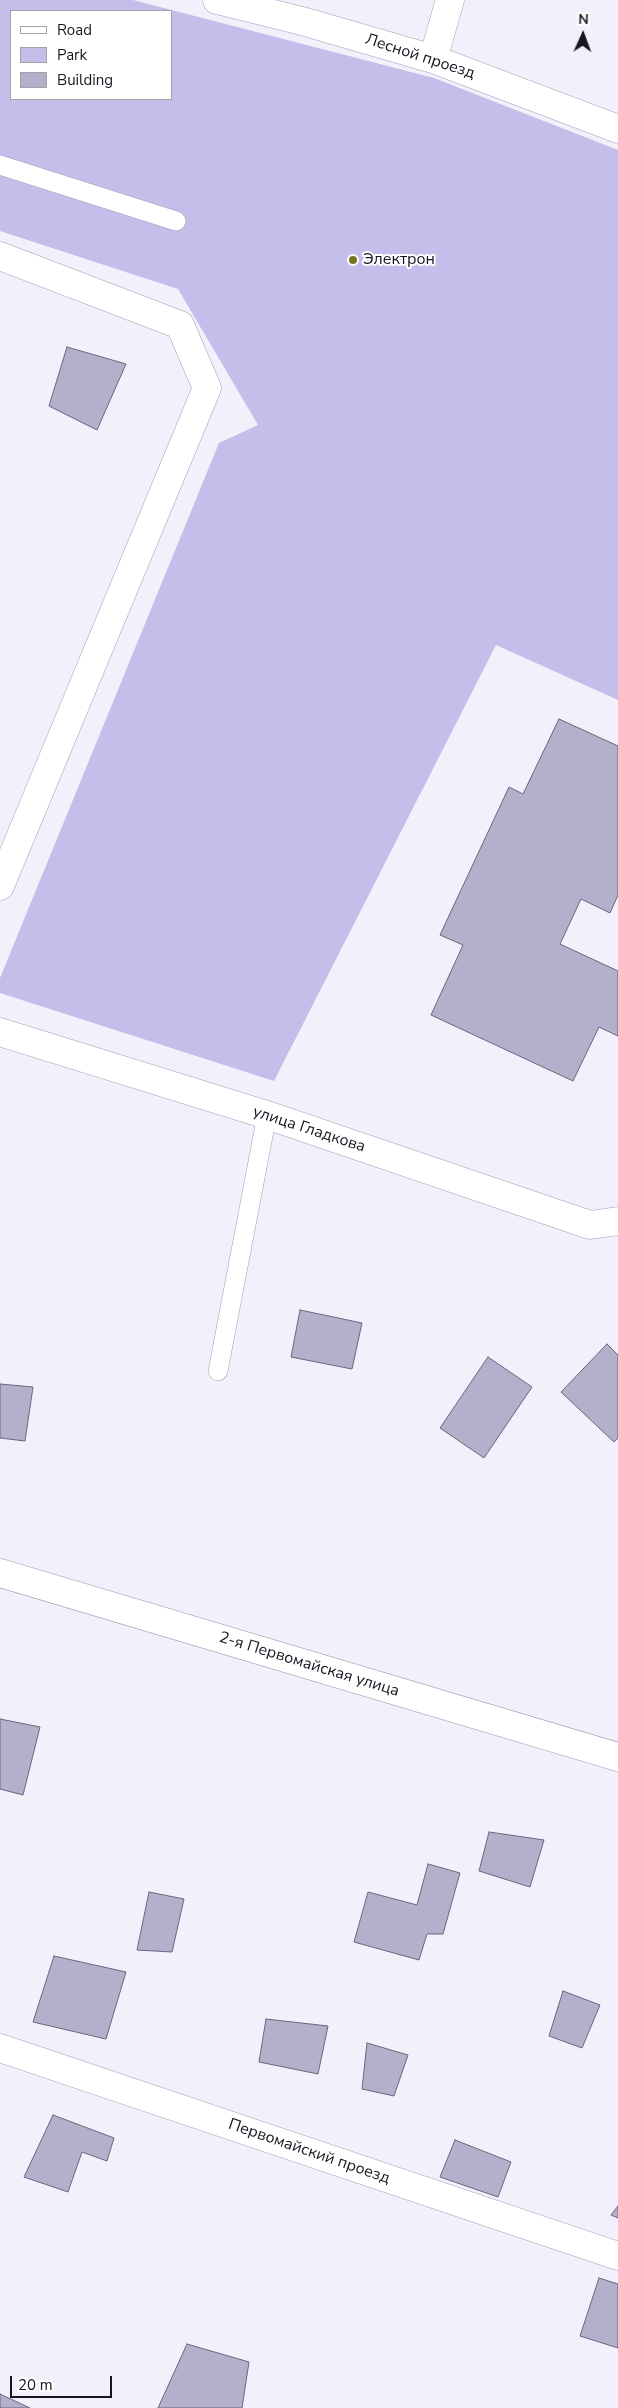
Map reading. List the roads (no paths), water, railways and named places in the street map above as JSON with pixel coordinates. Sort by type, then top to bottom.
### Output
[{"type":"street","name":"Лесной проезд","points":[[216,0],[302,21],[433,59],[618,129]]},
{"type":"street","points":[[433,59],[450,0]]},
{"type":"street","points":[[0,256],[180,325],[207,388],[0,886]]},
{"type":"street","name":"улица Гладкова","points":[[0,1032],[267,1116],[590,1225],[618,1221]]},
{"type":"street","name":"2-я Первомайская улица","points":[[0,1573],[618,1757]]},
{"type":"street","name":"Первомайский проезд","points":[[0,2048],[613,2254]]},
{"type":"lane","points":[[0,165],[176,221]]},
{"type":"lane","points":[[218,1371],[267,1116]]},
{"type":"place","name":"Электрон","points":[[353,260]]}]
